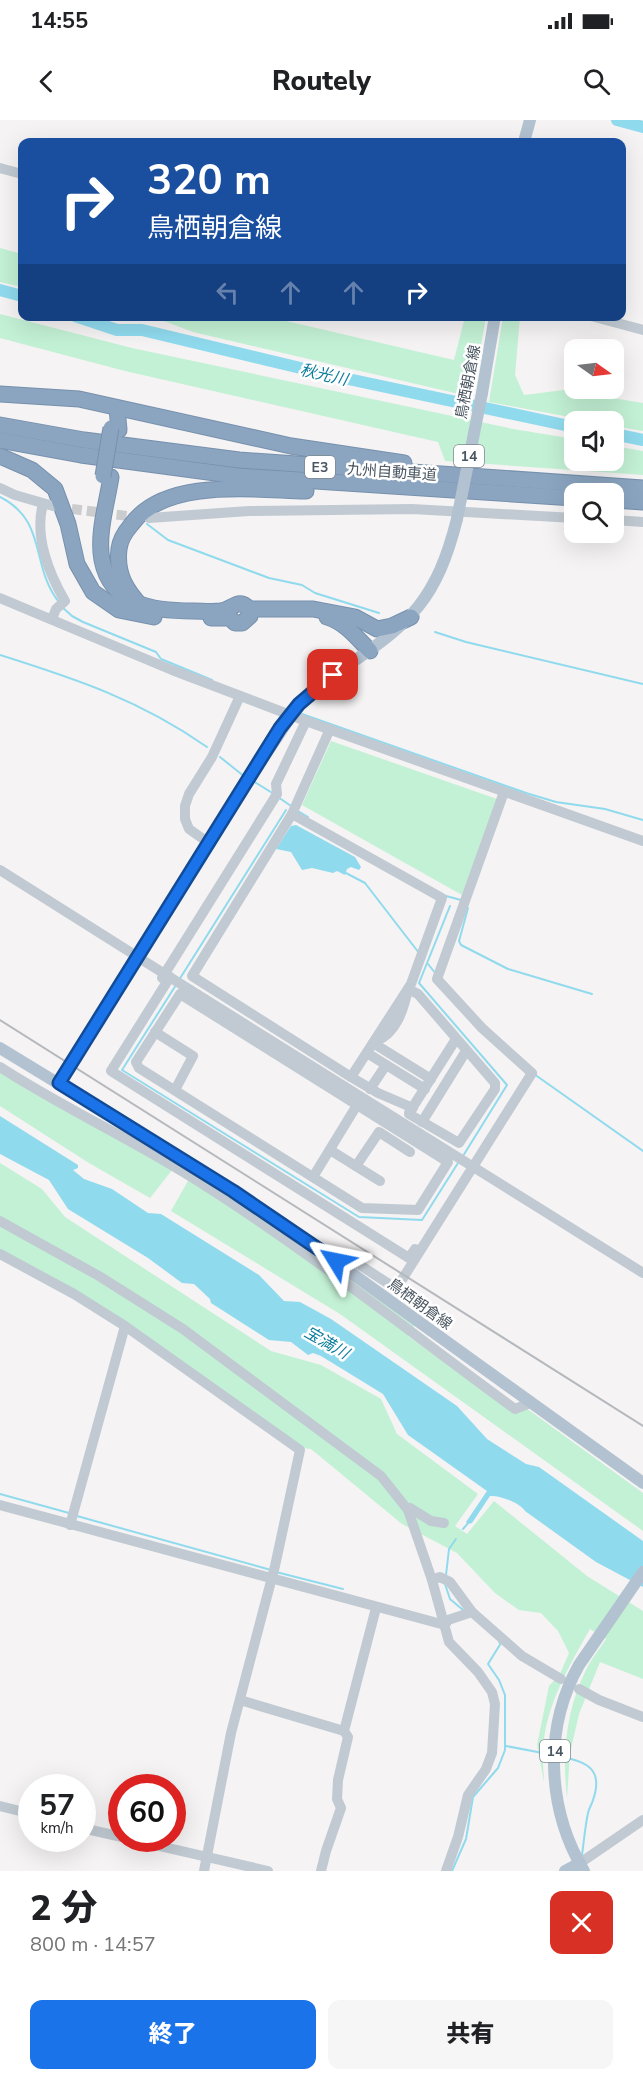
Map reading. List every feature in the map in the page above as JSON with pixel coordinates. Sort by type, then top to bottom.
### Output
[{"type":"highway","points":[[0,394],[79,399],[291,446],[403,463],[423,474]]},
{"type":"highway","points":[[117,408],[107,476],[94,537],[95,562],[102,582],[120,602],[142,612],[164,617]]},
{"type":"highway","name":"九州自動車道","points":[[0,424],[94,442],[204,456],[423,474],[643,488]]},
{"type":"highway","name":"九州自動車道","points":[[0,440],[81,455],[238,476],[564,497]]},
{"type":"highway","points":[[0,456],[32,470],[55,489],[68,524],[77,564],[93,592],[118,610],[143,616],[164,617],[230,613],[238,603],[244,604],[249,612]]},
{"type":"highway","points":[[107,476],[102,559],[108,576],[119,592],[142,607],[166,611],[230,613]]},
{"type":"highway","points":[[142,607],[127,592],[121,576],[117,560],[120,544],[134,520],[145,510],[179,495],[230,489],[414,495],[522,494]]},
{"type":"highway","points":[[624,501],[643,502]]},
{"type":"highway","points":[[249,612],[313,609],[355,617],[377,628],[392,626],[411,617]]},
{"type":"highway","points":[[249,612],[327,617],[347,627],[370,651]]},
{"type":"highway","points":[[342,614],[352,620],[362,633],[370,651]]},
{"type":"main road","points":[[525,138],[530,120]]},
{"type":"main road","name":"鳥栖朝倉線","points":[[494,321],[457,519],[439,576],[427,597],[411,617],[386,640],[345,667],[299,704],[244,787],[63,1078],[336,1261],[530,1404],[643,1483]]},
{"type":"main road","points":[[0,1048],[63,1078]]},
{"type":"main road","name":"14","points":[[582,1867],[566,1837],[558,1807],[554,1765],[561,1710],[571,1679],[643,1572]]},
{"type":"main road","points":[[565,1871],[582,1867]]},
{"type":"street","points":[[0,168],[18,173]]},
{"type":"street","points":[[610,321],[643,330]]},
{"type":"street","points":[[0,488],[48,505],[41,525],[47,560],[51,575],[65,601],[56,609],[52,619]]},
{"type":"street","points":[[149,519],[249,511],[412,509],[564,517]]},
{"type":"street","points":[[624,521],[643,522]]},
{"type":"street","points":[[0,598],[306,721],[643,841]]},
{"type":"street","points":[[209,843],[189,830],[185,819],[185,806],[189,794],[212,757],[240,696]]},
{"type":"street","points":[[306,721],[276,784],[276,794],[111,1071],[409,1258],[432,1228]]},
{"type":"street","points":[[330,729],[292,814],[192,976],[370,1089],[469,1168],[643,1273]]},
{"type":"street","points":[[336,1261],[349,1258],[393,1286],[398,1286],[469,1168],[532,1073],[482,1028],[437,980],[504,792]]},
{"type":"street","points":[[292,814],[441,898],[408,989],[351,1077]]},
{"type":"street","points":[[0,870],[130,952]]},
{"type":"street","points":[[144,961],[406,1119],[448,1162],[418,1210],[362,1208],[136,1065],[180,994],[357,1106],[406,1119],[422,1122],[455,1142],[461,1142],[495,1089],[495,1083],[418,994],[408,989]]},
{"type":"street","points":[[104,1070],[167,975]]},
{"type":"street","points":[[155,1032],[193,1056],[175,1090]]},
{"type":"street","points":[[406,1119],[456,1039]]},
{"type":"street","points":[[373,1043],[428,1084]]},
{"type":"street","points":[[422,1122],[466,1051]]},
{"type":"street","points":[[367,1053],[386,1065],[428,1084]]},
{"type":"street","points":[[370,1089],[386,1065]]},
{"type":"street","points":[[0,1067],[92,1118],[233,1204],[307,1254],[515,1409],[530,1404]]},
{"type":"street","points":[[313,1177],[357,1106]]},
{"type":"street","points":[[356,1166],[379,1132],[410,1152]]},
{"type":"street","points":[[330,1150],[380,1181]]},
{"type":"street","points":[[0,1221],[99,1276],[183,1329],[381,1476],[408,1510],[432,1580],[449,1642],[478,1672],[492,1692],[495,1704],[492,1753],[486,1769],[468,1795],[458,1837],[446,1871]]},
{"type":"street","points":[[0,1254],[126,1326],[300,1450],[273,1573],[240,1700],[204,1871]]},
{"type":"street","points":[[72,1518],[126,1326]]},
{"type":"street","points":[[0,1505],[72,1518],[273,1573],[376,1608],[445,1625]]},
{"type":"street","points":[[408,1510],[411,1508],[431,1521],[444,1523]]},
{"type":"street","points":[[432,1580],[440,1577],[450,1582],[472,1612],[522,1656],[561,1679]]},
{"type":"street","points":[[344,1731],[376,1608]]},
{"type":"street","points":[[445,1625],[448,1620],[472,1612]]},
{"type":"street","points":[[579,1689],[643,1717]]},
{"type":"street","points":[[240,1700],[344,1731],[348,1737],[337,1793],[341,1808],[321,1871]]},
{"type":"street","points":[[0,1806],[18,1810]]},
{"type":"street","points":[[582,1867],[643,1820]]},
{"type":"street","points":[[185,1852],[268,1871]]},
{"type":"green space","points":[[0,248],[18,253],[18,286],[0,282]]},
{"type":"green space","points":[[0,314],[18,319],[18,321],[27,321],[132,348],[513,429],[564,437],[564,469],[445,461],[438,442],[125,371],[0,338]]},
{"type":"green space","points":[[164,321],[286,321],[454,360],[464,321],[485,321],[472,397],[193,332]]},
{"type":"green space","points":[[502,321],[520,321],[515,375],[524,395],[564,390],[564,399],[619,399],[643,403],[643,431],[624,428],[624,411],[564,411],[564,416],[489,402]]},
{"type":"green space","points":[[624,448],[643,451],[643,475],[586,471],[624,471]]},
{"type":"green space","points":[[331,741],[497,799],[462,895],[302,805]]},
{"type":"green space","points":[[0,1071],[172,1170],[150,1198],[89,1163],[0,1106]]},
{"type":"green space","points":[[0,1163],[42,1189],[65,1217],[271,1351],[321,1365],[381,1399],[397,1434],[478,1494],[455,1526],[467,1534],[494,1501],[587,1576],[643,1611],[643,1679],[600,1662],[579,1714],[570,1753],[567,1798],[565,1765],[570,1716],[586,1670],[606,1639],[590,1629],[559,1687],[545,1734],[544,1782],[537,1745],[549,1686],[560,1674],[569,1653],[558,1631],[541,1613],[519,1610],[495,1593],[457,1553],[402,1524],[311,1449],[303,1448],[0,1250]]},
{"type":"green space","points":[[189,1179],[263,1218],[415,1325],[408,1336],[513,1411],[526,1408],[643,1493],[643,1531],[340,1314],[171,1211]]},
{"type":"water","points":[[296,825],[355,857],[361,867],[359,870],[351,867],[347,869],[345,875],[337,871],[333,873],[312,868],[302,870],[291,852],[276,849],[291,826]]},
{"type":"water","name":"宝満川","points":[[0,1116],[78,1165],[78,1168],[73,1170],[84,1179],[112,1189],[148,1213],[161,1214],[259,1275],[284,1301],[300,1302],[331,1319],[457,1406],[487,1439],[526,1464],[539,1467],[643,1541],[643,1587],[596,1562],[519,1505],[504,1498],[490,1496],[472,1523],[468,1524],[466,1522],[487,1491],[408,1435],[383,1394],[321,1356],[313,1353],[308,1355],[291,1342],[269,1340],[211,1303],[210,1299],[194,1284],[182,1283],[148,1258],[68,1209],[49,1180],[0,1154]]},
{"type":"waterway","points":[[617,120],[643,127]]},
{"type":"waterway","name":"秋光川","points":[[0,290],[18,295]]},
{"type":"waterway","name":"秋光川","points":[[90,321],[117,330],[142,330],[334,376],[564,425]]},
{"type":"waterway","name":"秋光川","points":[[624,436],[643,440]]},
{"type":"waterway","points":[[0,497],[15,507],[25,518],[37,545],[44,574],[59,602]]},
{"type":"waterway","points":[[147,524],[168,540],[269,578],[302,585],[315,593],[379,613]]},
{"type":"waterway","points":[[62,607],[83,622],[156,652],[161,659],[212,680]]},
{"type":"waterway","points":[[435,632],[466,642],[643,684]]},
{"type":"waterway","points":[[0,655],[107,692],[157,716],[207,747]]},
{"type":"waterway","points":[[302,714],[526,793],[556,802],[605,809],[643,820]]},
{"type":"waterway","points":[[220,757],[245,777]]},
{"type":"waterway","points":[[253,781],[274,794]]},
{"type":"waterway","points":[[278,797],[291,806]]},
{"type":"waterway","points":[[179,980],[286,810]]},
{"type":"waterway","points":[[298,811],[308,817]]},
{"type":"waterway","points":[[344,872],[365,883],[419,953]]},
{"type":"waterway","points":[[446,896],[461,900]]},
{"type":"waterway","points":[[450,906],[419,983],[507,1085],[463,1156]]},
{"type":"waterway","points":[[468,908],[459,941],[461,945],[508,969],[592,994]]},
{"type":"waterway","points":[[428,964],[436,974]]},
{"type":"waterway","points":[[176,985],[122,1070],[359,1217],[422,1220],[458,1163]]},
{"type":"waterway","points":[[534,1074],[643,1151]]},
{"type":"waterway","points":[[0,1494],[69,1513]]},
{"type":"waterway","points":[[77,1516],[271,1570]]},
{"type":"waterway","points":[[463,1529],[469,1522]]},
{"type":"waterway","points":[[446,1575],[449,1549],[456,1539]]},
{"type":"waterway","points":[[276,1572],[343,1589]]},
{"type":"waterway","points":[[445,1584],[450,1599],[463,1610]]},
{"type":"waterway","points":[[452,1871],[466,1839],[473,1797],[498,1768],[505,1750],[505,1695],[499,1680],[488,1664],[501,1643],[499,1642]]},
{"type":"waterway","points":[[506,1746],[548,1754]]},
{"type":"waterway","points":[[561,1757],[585,1764],[594,1774],[596,1781],[593,1802],[588,1811],[582,1855]]},
{"type":"tunnel","points":[[57,507],[143,518]]},
{"type":"railway","points":[[0,1020],[643,1426]]},
{"type":"route","points":[[333,675],[299,704],[280,728],[59,1083],[202,1171],[336,1261]]}]
